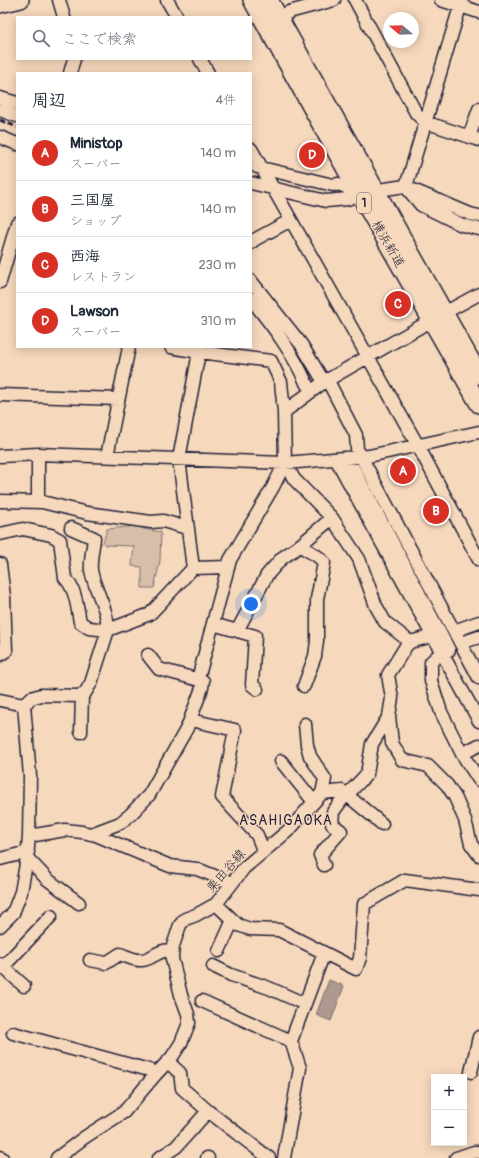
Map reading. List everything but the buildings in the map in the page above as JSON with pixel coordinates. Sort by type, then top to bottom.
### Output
[{"type":"highway","name":"横浜新道","points":[[252,0],[359,193],[438,317],[479,375]]},
{"type":"highway","name":"横浜新道","points":[[269,0],[376,191],[479,404]]},
{"type":"main road","points":[[0,5],[21,0]]},
{"type":"street","points":[[59,0],[64,16]]},
{"type":"street","points":[[167,0],[176,16]]},
{"type":"street","points":[[279,18],[289,12],[334,0]]},
{"type":"street","points":[[355,0],[416,113],[425,122],[474,139],[479,109]]},
{"type":"street","points":[[441,0],[461,3],[479,12]]},
{"type":"street","points":[[404,186],[408,180],[461,3]]},
{"type":"street","points":[[70,72],[74,60]]},
{"type":"street","points":[[201,60],[207,72]]},
{"type":"street","points":[[0,98],[16,103]]},
{"type":"street","points":[[0,110],[16,116]]},
{"type":"street","points":[[0,137],[16,144]]},
{"type":"street","points":[[252,153],[256,167],[273,188],[417,444],[479,560]]},
{"type":"street","points":[[256,167],[333,185],[340,184],[359,193]]},
{"type":"street","points":[[252,183],[326,201],[348,199],[359,193],[404,186],[470,214],[479,216]]},
{"type":"street","points":[[404,186],[420,205],[462,225],[479,229]]},
{"type":"street","points":[[252,242],[290,220]]},
{"type":"street","points":[[0,282],[16,226]]},
{"type":"street","points":[[252,282],[301,344],[326,380],[356,435],[357,449],[361,457],[479,678]]},
{"type":"street","points":[[284,412],[326,380],[479,294]]},
{"type":"street","points":[[252,300],[273,328],[300,369],[306,385]]},
{"type":"street","points":[[107,456],[129,348]]},
{"type":"street","points":[[181,348],[272,361],[281,382],[284,412],[285,463],[273,487],[230,560],[198,679]]},
{"type":"street","points":[[192,568],[178,459],[200,350]]},
{"type":"street","points":[[0,395],[118,399]]},
{"type":"street","points":[[0,456],[38,454],[285,463],[361,457],[479,432]]},
{"type":"street","points":[[38,454],[38,502]]},
{"type":"street","points":[[342,458],[428,618],[479,706]]},
{"type":"street","points":[[285,463],[294,479],[332,518],[359,559],[376,606],[386,622],[410,642]]},
{"type":"street","points":[[0,501],[38,502],[87,513],[151,522],[163,521],[187,528]]},
{"type":"street","points":[[237,631],[267,575],[282,558],[332,518]]},
{"type":"street","points":[[24,705],[32,698],[41,695],[73,696],[82,695],[85,693],[91,683],[108,630],[108,621],[100,594],[94,583],[91,568],[94,538],[71,528]]},
{"type":"street","points":[[0,534],[23,529],[51,535],[60,540],[64,578],[69,582],[74,593],[80,622],[88,628],[108,630],[150,614],[192,568],[228,567]]},
{"type":"street","points":[[300,545],[321,558],[324,563],[317,600],[317,641],[315,656],[304,686]]},
{"type":"street","points":[[0,564],[4,597],[6,651],[0,655]]},
{"type":"street","points":[[428,618],[443,611]]},
{"type":"street","points":[[428,618],[432,636],[479,721]]},
{"type":"street","points":[[454,631],[479,622]]},
{"type":"street","points":[[214,624],[255,636],[252,685],[257,689]]},
{"type":"street","points":[[432,636],[410,642],[388,675],[392,698],[389,716],[392,743],[402,760],[428,766],[447,786],[455,797],[465,820],[471,844],[479,855]]},
{"type":"street","points":[[460,643],[479,637]]},
{"type":"street","points":[[442,652],[431,662],[430,681],[441,712],[462,754],[479,780]]},
{"type":"street","points":[[91,834],[120,823],[149,795],[191,720],[203,681],[160,669],[148,655]]},
{"type":"street","points":[[81,732],[82,695]]},
{"type":"street","points":[[0,700],[24,705]]},
{"type":"street","points":[[0,926],[13,913],[21,892],[27,855],[29,836],[30,776],[24,705]]},
{"type":"street","points":[[324,865],[320,856],[341,831],[332,824],[333,812],[346,795],[367,774],[372,744],[389,716]]},
{"type":"street","points":[[191,720],[235,730],[222,797],[257,835],[263,850]]},
{"type":"street","points":[[305,724],[307,745],[310,756],[325,779],[318,797]]},
{"type":"street","points":[[462,754],[479,745]]},
{"type":"street","points":[[281,761],[318,797]]},
{"type":"street","points":[[318,797],[342,792],[382,824]]},
{"type":"street","name":"栗田谷線","points":[[57,1158],[85,1137],[124,1112],[168,1062],[181,1043],[189,1023],[188,1014],[176,978],[172,959],[172,950],[180,925],[185,919],[216,904],[244,868],[263,850],[290,829],[318,797]]},
{"type":"street","points":[[29,836],[65,830],[91,834],[170,866],[196,869],[232,883]]},
{"type":"street","points":[[0,859],[27,855]]},
{"type":"street","points":[[27,855],[47,879],[79,903]]},
{"type":"street","points":[[216,904],[238,924],[250,929],[279,930],[356,969],[360,958],[364,904],[405,880],[479,890]]},
{"type":"street","points":[[24,986],[2,966],[51,916]]},
{"type":"street","points":[[219,951],[232,920]]},
{"type":"street","points":[[90,960],[106,962],[120,954],[136,960],[143,960],[164,949],[172,950]]},
{"type":"street","points":[[284,1158],[300,1068],[291,1041],[324,953]]},
{"type":"street","points":[[213,966],[231,975],[269,988],[305,1004]]},
{"type":"street","points":[[202,1001],[291,1041]]},
{"type":"street","points":[[14,1033],[149,1070],[156,1074]]},
{"type":"street","points":[[471,1072],[479,1037]]},
{"type":"street","points":[[168,1062],[180,1073],[182,1088],[208,1111],[269,1158]]},
{"type":"street","points":[[159,1158],[176,1147],[208,1111]]},
{"type":"street","points":[[456,1158],[474,1152],[479,1152]]},
{"type":"shaded area","points":[[137,526],[144,529],[161,532],[160,561],[154,588],[142,588],[142,567],[132,566],[134,546],[105,545],[103,543],[107,529]]},
{"type":"shaded area","points":[[329,980],[344,986],[331,1021],[316,1015]]},
{"type":"railway","points":[[0,120],[16,127]]},
{"type":"place","name":"Lawson","points":[[312,155]]},
{"type":"place","name":"西海","points":[[398,304]]},
{"type":"place","name":"Ministop","points":[[403,471]]},
{"type":"place","name":"三国屋","points":[[436,511]]},
{"type":"district","name":"ASAHIGAOKA","points":[[286,820]]}]
